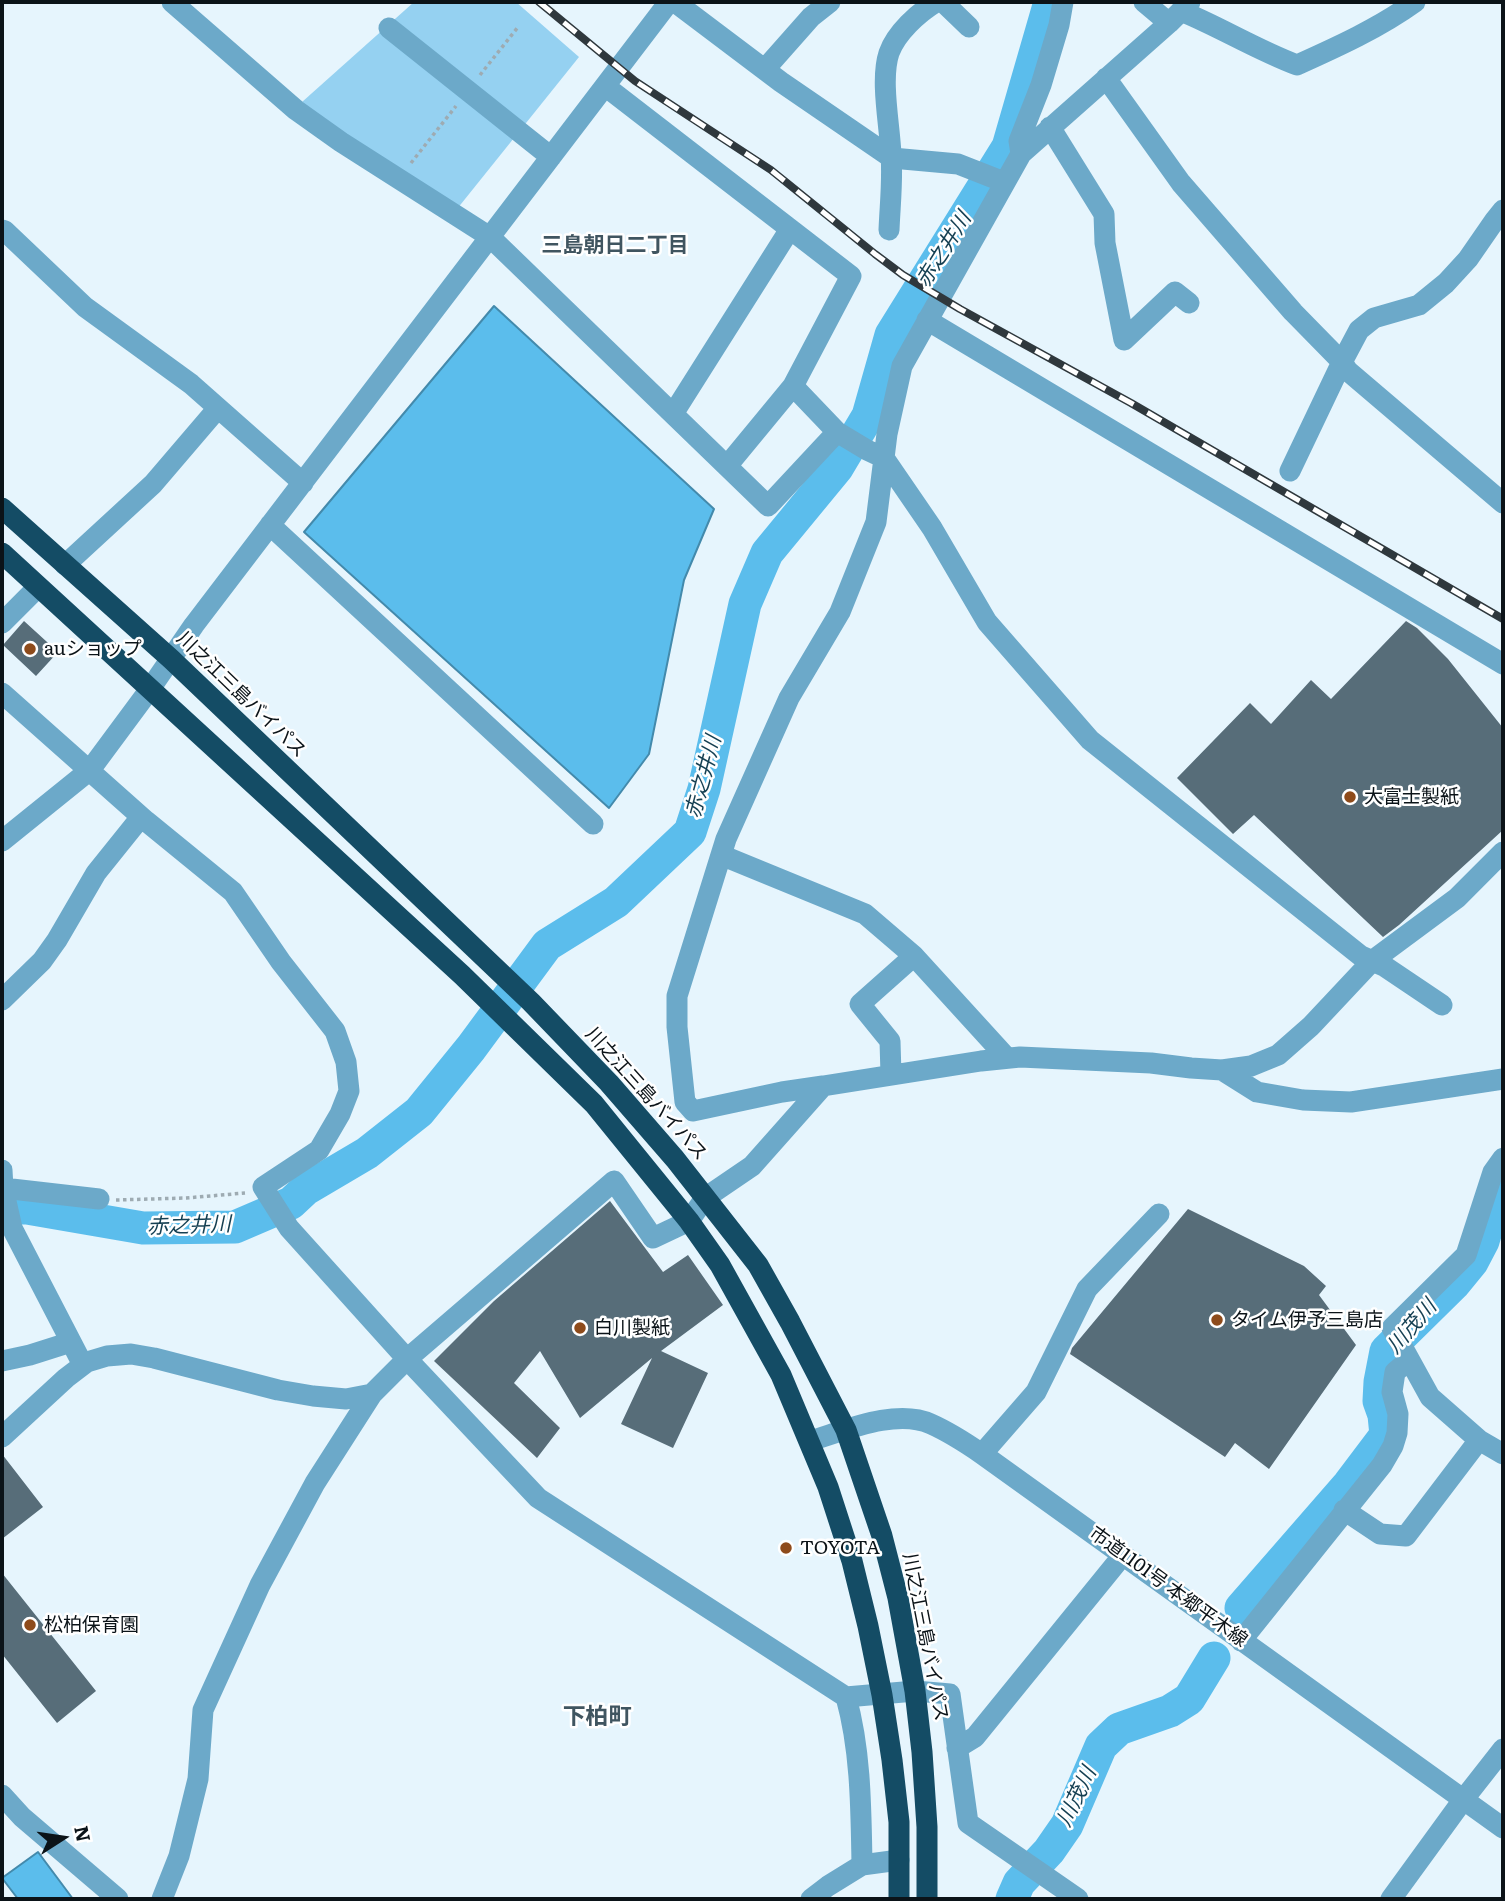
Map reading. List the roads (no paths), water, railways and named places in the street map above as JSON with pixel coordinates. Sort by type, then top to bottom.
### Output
[{"type":"highway","name":"川之江三島バイパス","points":[[2,508],[171,659],[531,1002],[609,1083],[758,1265],[846,1430],[882,1536],[898,1598],[915,1691],[927,1828],[927,1899]]},
{"type":"highway","points":[[2,554],[462,975],[594,1104],[720,1265],[781,1375],[828,1487],[852,1561],[882,1695],[894,1773],[899,1822],[899,1899]]},
{"type":"street","points":[[172,2],[296,110],[341,142],[490,237],[768,506],[841,435]]},
{"type":"street","points":[[2,841],[90,770],[194,625],[669,2]]},
{"type":"street","points":[[675,2],[892,158],[958,164],[1000,181]]},
{"type":"street","points":[[765,69],[811,17],[830,2]]},
{"type":"street","points":[[1021,154],[1018,141],[1041,85],[1059,25],[1062,2]]},
{"type":"street","points":[[1143,2],[1215,25],[1297,65],[1330,51],[1415,2]]},
{"type":"street","points":[[889,230],[892,158],[885,85],[890,53],[900,35],[931,4],[970,27]]},
{"type":"street","points":[[1180,12],[1021,154],[1000,181],[902,366],[887,434],[876,454],[876,522],[840,612],[789,698],[726,839],[677,996],[677,1027],[685,1102],[693,1111],[782,1092],[1020,1057],[1151,1063],[1222,1070],[1251,1066],[1278,1055],[1311,1026],[1372,961],[1457,898],[1503,852]]},
{"type":"street","points":[[388,28],[551,157]]},
{"type":"street","points":[[1106,78],[1181,183],[1348,371],[1503,503]]},
{"type":"street","points":[[605,86],[851,276],[793,386],[727,466]]},
{"type":"street","points":[[1050,127],[1104,214],[1105,243],[1124,340],[1175,292],[1189,303]]},
{"type":"street","points":[[1290,471],[1359,330],[1374,318],[1419,305],[1446,283],[1468,259],[1503,210]]},
{"type":"street","points":[[673,414],[790,229]]},
{"type":"street","points":[[2,230],[85,307],[191,384],[303,482]]},
{"type":"street","points":[[927,320],[1503,664]]},
{"type":"street","points":[[793,386],[841,435],[876,454],[932,528],[987,622],[1090,740],[1361,956],[1384,966],[1442,1005]]},
{"type":"street","points":[[65,565],[153,484],[218,408]]},
{"type":"street","points":[[270,525],[593,824]]},
{"type":"street","points":[[2,623],[38,587]]},
{"type":"street","points":[[2,693],[141,817],[233,892],[281,962],[335,1031],[346,1062],[349,1091],[340,1114],[319,1150],[266,1191],[289,1228],[538,1498],[846,1697],[915,1691],[950,1693],[968,1823],[1078,1899]]},
{"type":"street","points":[[2,1000],[41,961],[57,940],[96,873],[141,817]]},
{"type":"street","points":[[721,855],[865,914],[914,956],[1007,1058]]},
{"type":"street","points":[[891,1075],[890,1041],[860,1004],[914,956]]},
{"type":"street","points":[[1222,1070],[1257,1092],[1303,1100],[1351,1102],[1503,1079]]},
{"type":"street","points":[[162,1899],[179,1856],[198,1779],[203,1710],[260,1585],[315,1483],[372,1394],[407,1359],[614,1181],[653,1238],[689,1222],[705,1198],[752,1166],[823,1086]]},
{"type":"street","points":[[1503,1158],[1493,1172],[1466,1255],[1392,1328],[1430,1397],[1479,1440],[1503,1454]]},
{"type":"street","points":[[2,1170],[12,1228],[83,1366]]},
{"type":"street","points":[[3,1188],[99,1199]]},
{"type":"street","points":[[982,1454],[1035,1392],[1087,1289],[1159,1214]]},
{"type":"street","points":[[2,1361],[71,1342]]},
{"type":"street","points":[[1241,1641],[1382,1465],[1393,1446],[1398,1414],[1392,1392],[1402,1348]]},
{"type":"street","points":[[2,1437],[66,1378],[83,1366],[107,1356],[131,1354],[154,1358],[278,1390],[313,1396],[346,1399],[372,1394]]},
{"type":"street","name":"市道1101号 本郷平木線","points":[[810,1441],[883,1420],[929,1422],[982,1454],[1503,1828]]},
{"type":"street","points":[[1344,1510],[1380,1534],[1406,1536],[1479,1440]]},
{"type":"street","points":[[957,1748],[975,1737],[1123,1555]]},
{"type":"street","points":[[846,1697],[853,1722],[862,1808],[862,1866]]},
{"type":"street","points":[[1391,1899],[1503,1749]]},
{"type":"street","points":[[2,1795],[22,1817],[118,1899]]},
{"type":"street","points":[[811,1899],[862,1866],[900,1860]]},
{"type":"waterway","name":"赤之井川","points":[[2,1208],[27,1208],[143,1228],[235,1227],[291,1203],[306,1189],[367,1153],[419,1112],[471,1048],[547,945],[616,902],[690,832],[704,789],[745,604],[767,553],[837,468],[868,416],[891,335],[1008,147],[1050,2]]},
{"type":"waterway","name":"川茂川","points":[[1241,1608],[1349,1484],[1386,1435],[1379,1401],[1386,1351],[1454,1284],[1472,1262],[1483,1241],[1503,1180]]},
{"type":"waterway","name":"川茂川","points":[[1012,1899],[1019,1883],[1049,1851],[1067,1825],[1101,1746],[1119,1729],[1170,1711],[1189,1699],[1214,1658]]},
{"type":"railway","points":[[539,2],[635,81],[771,170],[903,275],[1131,403],[1503,619]]},
{"type":"place","name":"auショップ","points":[[30,649]]},
{"type":"place","name":"大富士製紙","points":[[1350,797]]},
{"type":"place","name":"タイム伊予三島店","points":[[1217,1320]]},
{"type":"place","name":"白川製紙","points":[[580,1328]]},
{"type":"place","name":"TOYOTA","points":[[786,1548]]},
{"type":"place","name":"松柏保育園","points":[[30,1625]]},
{"type":"district","name":"三島朝日二丁目","points":[[615,246]]},
{"type":"district","name":"下柏町","points":[[597,1717]]}]
